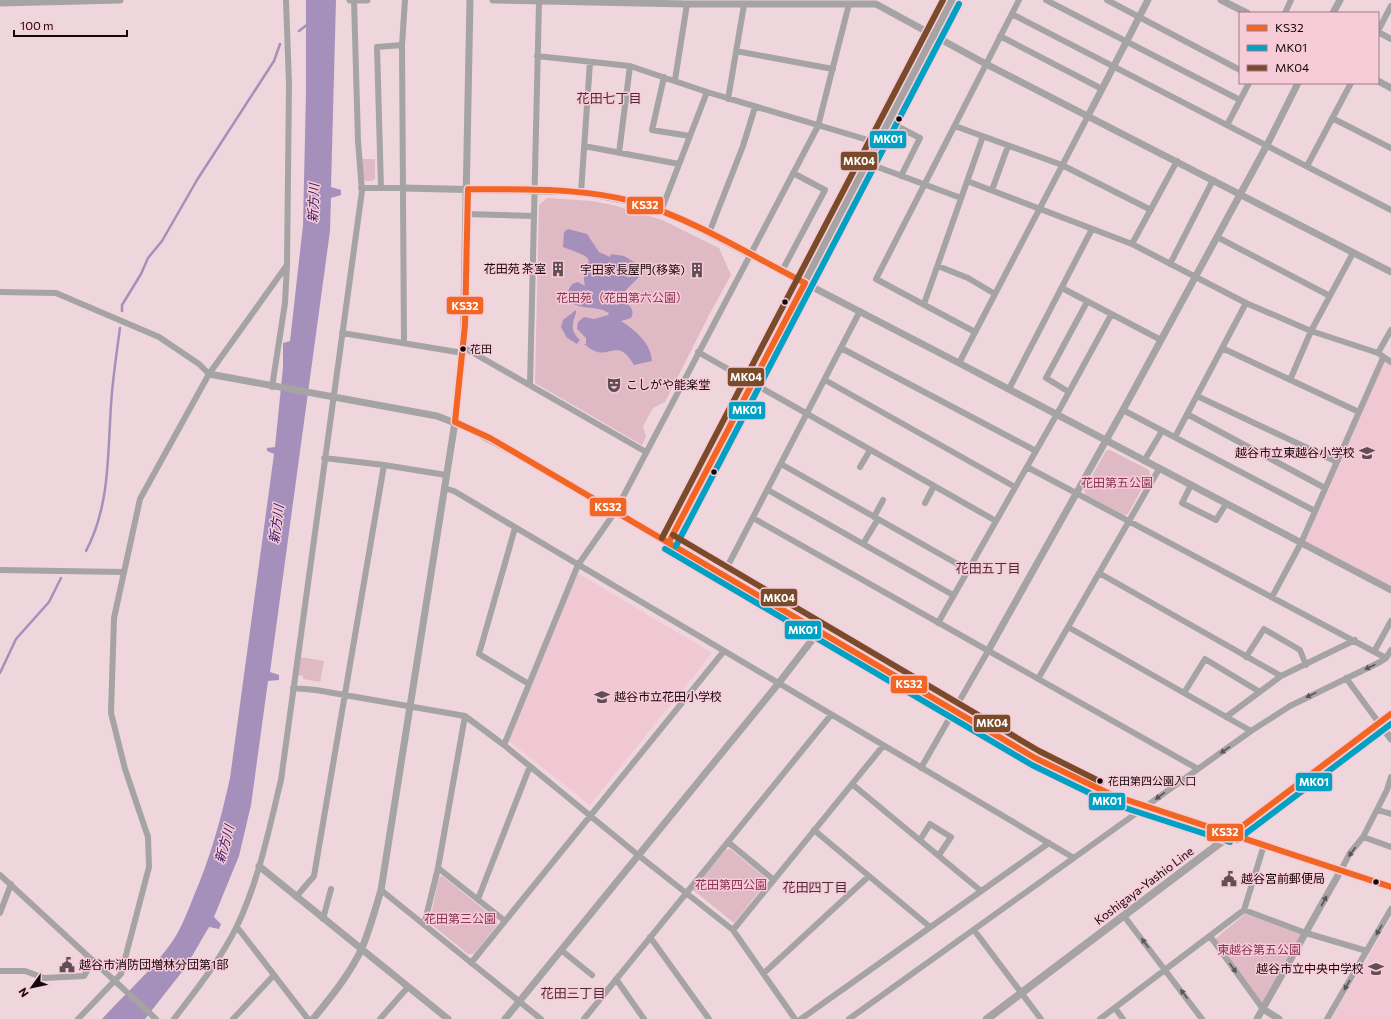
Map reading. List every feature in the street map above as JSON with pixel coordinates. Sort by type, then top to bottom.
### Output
[{"type":"main road","name":"Koshigaya-Yashio Line","points":[[988,1019],[1391,714]]},
{"type":"street","points":[[0,2],[120,0]]},
{"type":"street","points":[[272,387],[284,303],[287,265],[289,84],[286,0]]},
{"type":"street","points":[[350,0],[367,0]]},
{"type":"street","points":[[174,1019],[205,978],[237,927],[259,866],[281,780],[361,188],[354,0]]},
{"type":"street","points":[[404,343],[402,45],[405,0]]},
{"type":"street","points":[[313,1019],[350,970],[361,949],[373,919],[381,890],[455,422],[463,350],[468,189],[470,0]]},
{"type":"street","points":[[493,0],[665,2],[744,5],[782,2],[849,4],[876,2],[933,36],[986,64],[1391,272]]},
{"type":"street","points":[[669,542],[952,0]]},
{"type":"street","points":[[975,332],[876,279],[1019,0]]},
{"type":"street","points":[[1046,0],[1240,100]]},
{"type":"street","points":[[1107,0],[1239,69]]},
{"type":"street","points":[[959,363],[1148,0]]},
{"type":"street","points":[[1221,0],[1244,12]]},
{"type":"street","points":[[1285,12],[1291,0]]},
{"type":"street","points":[[1334,12],[1340,0]]},
{"type":"street","points":[[530,385],[539,1]]},
{"type":"street","points":[[675,80],[687,4]]},
{"type":"street","points":[[504,745],[578,565],[615,512],[818,126],[849,4]]},
{"type":"street","points":[[728,99],[744,5]]},
{"type":"street","points":[[1379,30],[1391,6]]},
{"type":"street","points":[[1012,14],[1391,210]]},
{"type":"street","points":[[1379,33],[1391,39]]},
{"type":"street","points":[[1000,36],[1102,89]]},
{"type":"street","points":[[381,188],[377,47],[402,45]]},
{"type":"street","points":[[736,51],[833,69]]},
{"type":"street","points":[[538,56],[630,66],[728,99],[878,143]]},
{"type":"street","points":[[581,192],[590,62]]},
{"type":"street","points":[[619,153],[630,66]]},
{"type":"street","points":[[664,77],[652,130],[690,136]]},
{"type":"street","points":[[1379,82],[1391,88]]},
{"type":"street","points":[[1227,125],[1248,84]]},
{"type":"street","points":[[921,768],[1106,442],[1267,145],[1298,84]]},
{"type":"street","points":[[1307,166],[1350,84]]},
{"type":"street","points":[[661,211],[707,92]]},
{"type":"street","points":[[709,234],[755,107]]},
{"type":"street","points":[[1332,118],[1391,148]]},
{"type":"street","points":[[889,122],[920,138],[902,176]]},
{"type":"street","points":[[955,126],[1062,165],[1151,210]]},
{"type":"street","points":[[924,304],[983,136]]},
{"type":"street","points":[[584,146],[679,164]]},
{"type":"street","points":[[992,190],[1008,146]]},
{"type":"street","points":[[1132,244],[1177,161]]},
{"type":"street","points":[[867,163],[962,198]]},
{"type":"street","points":[[782,271],[825,190],[793,173]]},
{"type":"street","points":[[967,180],[1132,244],[1246,304],[1311,331],[1380,355],[1391,362]]},
{"type":"street","points":[[1170,264],[1213,180]]},
{"type":"street","points":[[361,188],[581,192],[607,196],[661,211],[860,311],[1057,414],[1106,442],[1391,590]]},
{"type":"street","points":[[467,214],[534,216]]},
{"type":"street","points":[[1009,389],[1092,229]]},
{"type":"street","points":[[1218,236],[1330,296]]},
{"type":"street","points":[[1290,380],[1311,331],[1353,253]]},
{"type":"street","points":[[78,1019],[121,974],[149,867],[150,852],[148,837],[125,769],[111,713],[114,618],[140,499],[209,374],[287,265]]},
{"type":"street","points":[[938,266],[968,278],[995,294]]},
{"type":"street","points":[[1062,288],[1110,315],[1161,340]]},
{"type":"street","points":[[0,292],[56,293],[159,337],[199,364],[209,374],[272,387],[412,410],[455,422],[495,442],[669,542],[954,710],[1062,772],[1096,789],[1146,807],[1391,887]]},
{"type":"street","points":[[1069,392],[1046,378],[1087,302]]},
{"type":"street","points":[[1175,437],[1246,304]]},
{"type":"street","points":[[723,575],[860,311]]},
{"type":"street","points":[[938,623],[1057,414],[1110,315]]},
{"type":"street","points":[[1272,597],[1301,543],[1359,412],[1391,330]]},
{"type":"street","points":[[342,333],[404,343],[463,350],[530,385],[646,452]]},
{"type":"street","points":[[841,348],[1036,451]]},
{"type":"street","points":[[1222,348],[1359,412]]},
{"type":"street","points":[[698,352],[996,521]]},
{"type":"street","points":[[825,380],[1015,487]]},
{"type":"street","points":[[1197,396],[1337,462]]},
{"type":"street","points":[[1123,410],[1315,511]]},
{"type":"street","points":[[1187,414],[1325,488]]},
{"type":"street","points":[[1144,461],[1162,431]]},
{"type":"street","points":[[860,468],[870,450]]},
{"type":"street","points":[[324,458],[384,465],[446,475]]},
{"type":"street","points":[[781,464],[968,570]]},
{"type":"street","points":[[296,897],[314,876],[384,465]]},
{"type":"street","points":[[1026,467],[1128,522],[1375,650],[1386,658]]},
{"type":"street","points":[[1038,679],[1159,469]]},
{"type":"street","points":[[1191,485],[1182,504],[1216,520],[1226,504]]},
{"type":"street","points":[[925,503],[934,486]]},
{"type":"street","points":[[444,488],[454,491],[1074,858]]},
{"type":"street","points":[[768,490],[953,596]]},
{"type":"street","points":[[863,544],[884,500]]},
{"type":"street","points":[[753,518],[1198,769]]},
{"type":"street","points":[[515,528],[479,654],[529,684]]},
{"type":"street","points":[[0,570],[123,572]]},
{"type":"street","points":[[1099,573],[1281,676]]},
{"type":"street","points":[[1375,650],[1391,621]]},
{"type":"street","points":[[1068,627],[1251,731]]},
{"type":"street","points":[[1246,657],[1264,629],[1300,650],[1306,664]]},
{"type":"street","points":[[505,1019],[778,684],[819,631]]},
{"type":"street","points":[[1226,717],[1281,676],[1355,640]]},
{"type":"street","points":[[849,1019],[1251,731],[1290,706],[1386,658],[1391,650]]},
{"type":"street","points":[[471,963],[724,651]]},
{"type":"street","points":[[1184,693],[1204,659],[1260,692]]},
{"type":"street","points":[[1346,678],[1391,739]]},
{"type":"street","points":[[293,688],[316,690],[466,716],[733,930],[795,1019]]},
{"type":"street","points":[[584,1019],[831,715]]},
{"type":"street","points":[[424,925],[438,868],[466,716]]},
{"type":"street","points":[[733,930],[883,746]]},
{"type":"street","points":[[478,899],[530,766]]},
{"type":"street","points":[[1257,1019],[1350,853],[1363,838],[1378,810],[1391,777]]},
{"type":"street","points":[[852,784],[981,891]]},
{"type":"street","points":[[1378,810],[1391,814]]},
{"type":"street","points":[[920,840],[930,824],[951,837],[939,855]]},
{"type":"street","points":[[814,830],[930,927]]},
{"type":"street","points":[[1363,838],[1391,847]]},
{"type":"street","points":[[728,842],[774,880]]},
{"type":"street","points":[[801,1019],[1049,843]]},
{"type":"street","points":[[1100,1019],[1244,910],[1264,845]]},
{"type":"street","points":[[259,866],[448,1019]]},
{"type":"street","points":[[438,868],[505,921]]},
{"type":"street","points":[[0,874],[116,980],[156,1019]]},
{"type":"street","points":[[764,973],[869,876]]},
{"type":"street","points":[[0,913],[11,884]]},
{"type":"street","points":[[323,919],[331,889]]},
{"type":"street","points":[[381,890],[541,1019]]},
{"type":"street","points":[[1327,1019],[1391,909]]},
{"type":"street","points":[[1244,910],[1306,933],[1367,951]]},
{"type":"street","points":[[1124,916],[1202,1019]]},
{"type":"street","points":[[237,927],[308,1019]]},
{"type":"street","points":[[974,930],[1041,1019]]},
{"type":"street","points":[[1210,936],[1263,1009],[1279,1019]]},
{"type":"street","points":[[650,937],[709,1019]]},
{"type":"street","points":[[561,950],[592,975]]},
{"type":"street","points":[[0,971],[25,971],[44,978],[84,976],[93,960]]},
{"type":"street","points":[[233,1019],[274,975]]},
{"type":"street","points":[[616,979],[644,1019]]},
{"type":"street","points":[[380,1019],[408,987]]},
{"type":"street","points":[[1115,1008],[1123,1019]]},
{"type":"shaded area","name":"越谷市立東越谷小学校","points":[[1384,361],[1391,365],[1391,588],[1304,542]]},
{"type":"shaded area","name":"越谷市立花田小学校","points":[[578,573],[712,653],[590,805],[509,741]]},
{"type":"shaded area","name":"越谷市立中央中学校","points":[[1391,918],[1391,1019],[1331,1019]]},
{"type":"green space","points":[[362,159],[375,159],[375,179],[372,181],[366,181],[363,178]]},
{"type":"green space","name":"花田苑（花田第六公園）","points":[[547,198],[591,201],[613,205],[662,220],[719,248],[731,275],[665,402],[653,408],[643,426],[646,437],[642,445],[535,383],[539,205]]},
{"type":"green space","name":"花田第五公園","points":[[1110,450],[1149,470],[1150,474],[1128,514],[1124,515],[1086,495],[1084,490],[1106,451]]},
{"type":"green space","points":[[300,657],[324,661],[320,682],[303,679],[303,676],[297,675]]},
{"type":"green space","name":"花田第四公園","points":[[730,849],[766,878],[766,883],[734,923],[692,889],[726,850]]},
{"type":"green space","name":"花田第三公園","points":[[442,876],[497,920],[497,925],[474,954],[468,954],[431,924],[430,920],[439,877]]},
{"type":"green space","name":"東越谷第五公園","points":[[1245,914],[1302,934],[1262,1004],[1215,939]]},
{"type":"water","name":"新方川","points":[[306,0],[336,0],[331,187],[341,190],[341,195],[331,198],[330,231],[270,672],[279,675],[279,680],[268,681],[251,805],[239,856],[214,917],[221,924],[219,929],[209,927],[185,968],[145,1019],[102,1019],[156,962],[178,932],[210,854],[230,778],[274,454],[267,451],[267,448],[275,447],[283,367],[283,343],[290,341],[303,225],[306,93]]},
{"type":"water","points":[[568,229],[587,234],[599,252],[610,257],[611,254],[624,256],[644,268],[643,273],[621,295],[622,299],[631,307],[633,312],[631,318],[621,321],[637,333],[649,348],[652,361],[634,365],[623,352],[619,350],[600,352],[592,350],[584,344],[586,344],[586,338],[577,329],[578,322],[584,317],[594,319],[608,315],[609,313],[599,309],[579,306],[569,301],[568,291],[572,284],[578,282],[585,286],[585,271],[589,262],[585,256],[563,247],[564,232]]},
{"type":"water","points":[[576,310],[573,330],[580,340],[577,344],[567,338],[561,327],[563,320]]},
{"type":"waterway","points":[[299,31],[308,24]]},
{"type":"waterway","points":[[122,311],[122,305],[141,274],[148,258],[162,241],[197,180],[274,61],[280,44]]},
{"type":"waterway","points":[[86,551],[94,532],[104,494],[107,474],[112,392],[120,328]]},
{"type":"waterway","points":[[0,673],[16,639],[49,602],[61,578]]},
{"type":"transit line","name":"MK04","points":[[662,538],[943,0]]},
{"type":"transit line","name":"MK01","points":[[676,546],[959,4]]},
{"type":"transit line","name":"KS32","points":[[468,189],[552,190],[615,197],[635,202],[678,218],[721,238],[805,283]]},
{"type":"transit line","name":"KS32","points":[[455,422],[465,325],[468,189]]},
{"type":"transit line","name":"KS32","points":[[669,542],[805,283]]},
{"type":"transit line","name":"KS32","points":[[455,422],[490,438],[1035,758],[1112,795],[1391,887]]},
{"type":"transit line","name":"MK04","points":[[673,535],[1039,751],[1101,782]]},
{"type":"transit line","name":"MK01","points":[[665,549],[1032,765],[1110,803],[1230,842]]},
{"type":"transit line","name":"KS32","points":[[1232,834],[1391,714]]},
{"type":"transit line","name":"MK01","points":[[1237,840],[1391,724]]},
{"type":"place","name":"花田苑 茶室","points":[[558,269]]},
{"type":"place","name":"宇田家長屋門(移築)","points":[[697,270]]},
{"type":"place","name":"花田","points":[[463,349]]},
{"type":"place","name":"こしがや能楽堂","points":[[614,385]]},
{"type":"place","name":"越谷市立東越谷小学校","points":[[1367,453]]},
{"type":"place","name":"越谷市立花田小学校","points":[[602,697]]},
{"type":"place","name":"花田第四公園入口","points":[[1100,781]]},
{"type":"place","name":"越谷宮前郵便局","points":[[1229,879]]},
{"type":"place","name":"越谷市消防団増林分団第1部","points":[[67,965]]},
{"type":"place","name":"越谷市立中央中学校","points":[[1376,969]]},
{"type":"district","name":"花田七丁目","points":[[609,98]]},
{"type":"district","name":"花田五丁目","points":[[988,568]]},
{"type":"district","name":"花田四丁目","points":[[815,887]]},
{"type":"district","name":"花田三丁目","points":[[573,993]]}]
